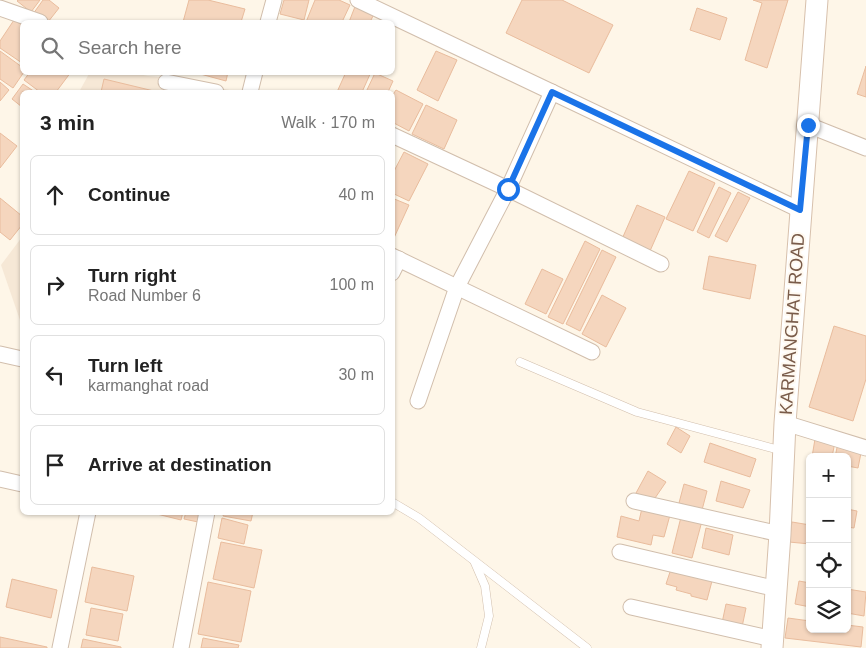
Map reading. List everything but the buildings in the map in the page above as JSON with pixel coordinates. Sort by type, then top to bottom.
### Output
[{"type":"main road","name":"KARMANGHAT ROAD","points":[[773,644],[783,452],[817,0]]},
{"type":"street","points":[[0,3],[3,0]]},
{"type":"street","points":[[269,20],[274,0]]},
{"type":"street","points":[[358,0],[800,210]]},
{"type":"street","points":[[0,8],[34,20]]},
{"type":"street","points":[[250,90],[254,75]]},
{"type":"street","points":[[165,82],[206,90]]},
{"type":"street","points":[[418,401],[457,287],[508,189],[552,92]]},
{"type":"street","points":[[808,125],[866,148]]},
{"type":"street","points":[[395,137],[508,189],[660,264]]},
{"type":"street","points":[[395,263],[457,287],[592,352]]},
{"type":"street","points":[[0,354],[20,359]]},
{"type":"street","points":[[785,423],[866,448]]},
{"type":"street","points":[[0,479],[20,484]]},
{"type":"street","points":[[634,501],[780,534]]},
{"type":"street","points":[[60,648],[87,515]]},
{"type":"street","points":[[181,648],[206,515]]},
{"type":"street","points":[[620,552],[777,590]]},
{"type":"street","points":[[631,607],[773,644]]},
{"type":"lane","points":[[520,362],[637,412],[783,452]]},
{"type":"lane","points":[[395,504],[419,518],[587,648]]},
{"type":"lane","points":[[475,561],[485,586],[489,616],[481,648]]},
{"type":"shaded area","points":[[88,75],[143,75],[172,78],[229,90],[80,90]]},
{"type":"shaded area","points":[[20,240],[20,320],[1,265]]},
{"type":"route","points":[[508,189],[552,92],[800,210],[808,125]]}]
